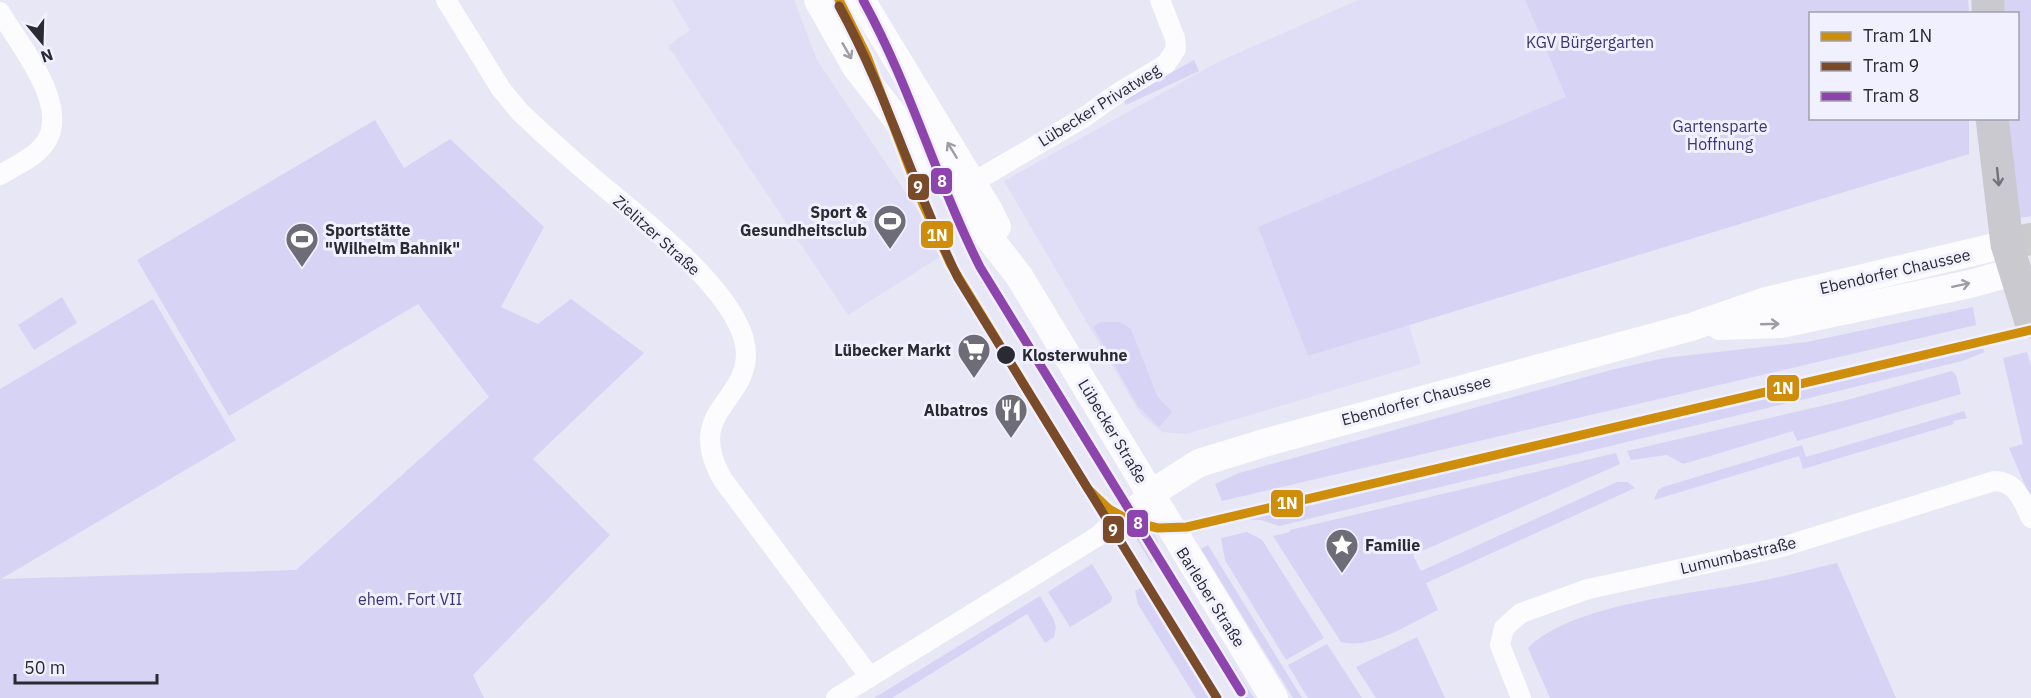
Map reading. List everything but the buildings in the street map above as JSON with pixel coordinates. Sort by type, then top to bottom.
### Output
[{"type":"highway","points":[[1992,120],[2031,322]]},
{"type":"main road","name":"Lübecker Straße","points":[[818,0],[856,67],[1018,276],[1150,494]]},
{"type":"main road","name":"Lübecker Straße","points":[[861,0],[988,209],[1018,276]]},
{"type":"main road","name":"Ebendorfer Chaussee","points":[[1150,494],[1199,463],[1423,398],[1691,327],[1766,301],[2020,256]]},
{"type":"main road","name":"Barleber Straße","points":[[1150,494],[1274,698]]},
{"type":"street","name":"Zielitzer Straße","points":[[446,0],[501,89],[520,112],[689,260],[730,313],[742,335],[746,358],[738,380],[713,422],[711,448],[715,465],[723,480],[792,575],[870,677]]},
{"type":"street","name":"Lübecker Privatweg","points":[[972,183],[1083,118],[1121,91],[1166,64],[1176,49],[1175,38],[1160,0]]},
{"type":"street","points":[[0,12],[47,91],[54,115],[51,132],[42,147],[0,176]]},
{"type":"street","name":"Lumumbastraße","points":[[1521,698],[1500,650],[1502,633],[1515,617],[1562,597],[1609,584],[1782,547],[1994,481],[2011,485],[2017,491],[2031,518]]},
{"type":"street","points":[[836,698],[1098,536],[1118,517],[1150,494]]},
{"type":"shaded area","points":[[672,0],[794,0],[817,60],[946,253],[848,315],[668,46],[690,30]]},
{"type":"shaded area","points":[[1358,0],[1525,0],[1566,97],[1258,227],[1308,356],[1409,325],[1421,364],[1186,434],[1162,432],[1140,413],[1004,181],[1218,62]]},
{"type":"green space","name":"Gartensparte Hoffnung","points":[[1525,0],[1968,0],[1969,12],[1809,12],[1809,120],[1969,120],[1969,154],[1308,356],[1258,227],[1566,97]]},
{"type":"green space","points":[[1999,0],[2031,0],[2031,216],[2020,218],[2005,120],[2019,120],[2019,12],[1999,12]]},
{"type":"green space","points":[[1194,60],[1199,71],[1126,105],[1123,99]]},
{"type":"green space","name":"ehem. Fort VII","points":[[375,120],[404,168],[450,139],[544,227],[501,307],[538,324],[571,299],[644,353],[533,459],[610,535],[473,675],[484,698],[0,698],[0,389],[153,299],[236,440],[1,579],[296,570],[489,397],[418,304],[229,416],[137,260]]},
{"type":"green space","points":[[62,297],[77,323],[34,350],[18,325]]},
{"type":"green space","points":[[1973,307],[1976,325],[1222,501],[1215,484],[1239,473],[1611,370],[1664,358],[1807,342]]},
{"type":"green space","points":[[1100,322],[1120,322],[1131,329],[1157,396],[1172,412],[1159,427],[1138,406],[1093,327]]},
{"type":"green space","points":[[1981,347],[1985,352],[1962,361],[1279,526],[1261,520],[1231,519]]},
{"type":"green space","points":[[2027,352],[2031,366],[2031,499],[2009,448],[2023,444],[2003,358]]},
{"type":"green space","points":[[1952,371],[1956,375],[1961,394],[1797,441],[1793,431],[1683,464],[1667,455],[1631,460],[1627,451],[1847,400]]},
{"type":"green space","points":[[1964,411],[1967,418],[1953,421],[1954,424],[1803,469],[1799,456],[1654,500],[1658,490],[1663,487],[1802,445],[1806,457]]},
{"type":"green space","points":[[1616,453],[1620,464],[1413,555],[1421,571],[1617,482],[1627,482],[1635,488],[1426,583],[1438,610],[1378,639],[1353,643],[1341,642],[1273,536],[1290,532],[1290,530]]},
{"type":"green space","points":[[1140,529],[1153,532],[1158,542],[1159,558],[1151,563],[1137,540]]},
{"type":"green space","points":[[1247,532],[1262,540],[1324,638],[1286,660],[1225,560],[1221,538]]},
{"type":"green space","points":[[1208,545],[1302,698],[1293,698],[1201,549]]},
{"type":"green space","points":[[1837,563],[1896,698],[1550,698],[1528,648],[1549,632],[1605,610],[1770,579]]},
{"type":"green space","points":[[1092,564],[1112,597],[1111,602],[1070,627],[1048,592]]},
{"type":"green space","points":[[1172,567],[1254,698],[1237,698],[1161,574]]},
{"type":"green space","points":[[1143,587],[1212,698],[1196,698],[1138,604],[1135,591]]},
{"type":"green space","points":[[1040,596],[1056,627],[1054,637],[1045,643],[1027,614],[892,698],[874,698]]},
{"type":"green space","points":[[1417,637],[1445,698],[1376,698],[1356,667]]},
{"type":"green space","points":[[1327,644],[1362,698],[1308,698],[1288,665]]},
{"type":"tram line","name":"1N","points":[[839,0],[867,56],[922,202],[951,265],[1088,489],[1109,509],[1132,522],[1158,528],[1187,527],[2031,330]]},
{"type":"tram line","name":"8","points":[[863,0],[895,65],[950,201],[980,267],[1241,692]]},
{"type":"tram line","name":"9","points":[[839,6],[872,73],[958,278],[1217,698]]},
{"type":"place","name":"Sport & Gesundheitsclub","points":[[890,250]]},
{"type":"place","name":"Sportstätte \"Wilhelm Bahnik\"","points":[[302,268]]},
{"type":"place","name":"Klosterwuhne","points":[[1006,355]]},
{"type":"place","name":"Lübecker Markt","points":[[974,379]]},
{"type":"place","name":"Albatros","points":[[1011,439]]},
{"type":"place","name":"Familie","points":[[1342,574]]},
{"type":"park label","name":"KGV Bürgergarten","points":[[1590,42]]}]
